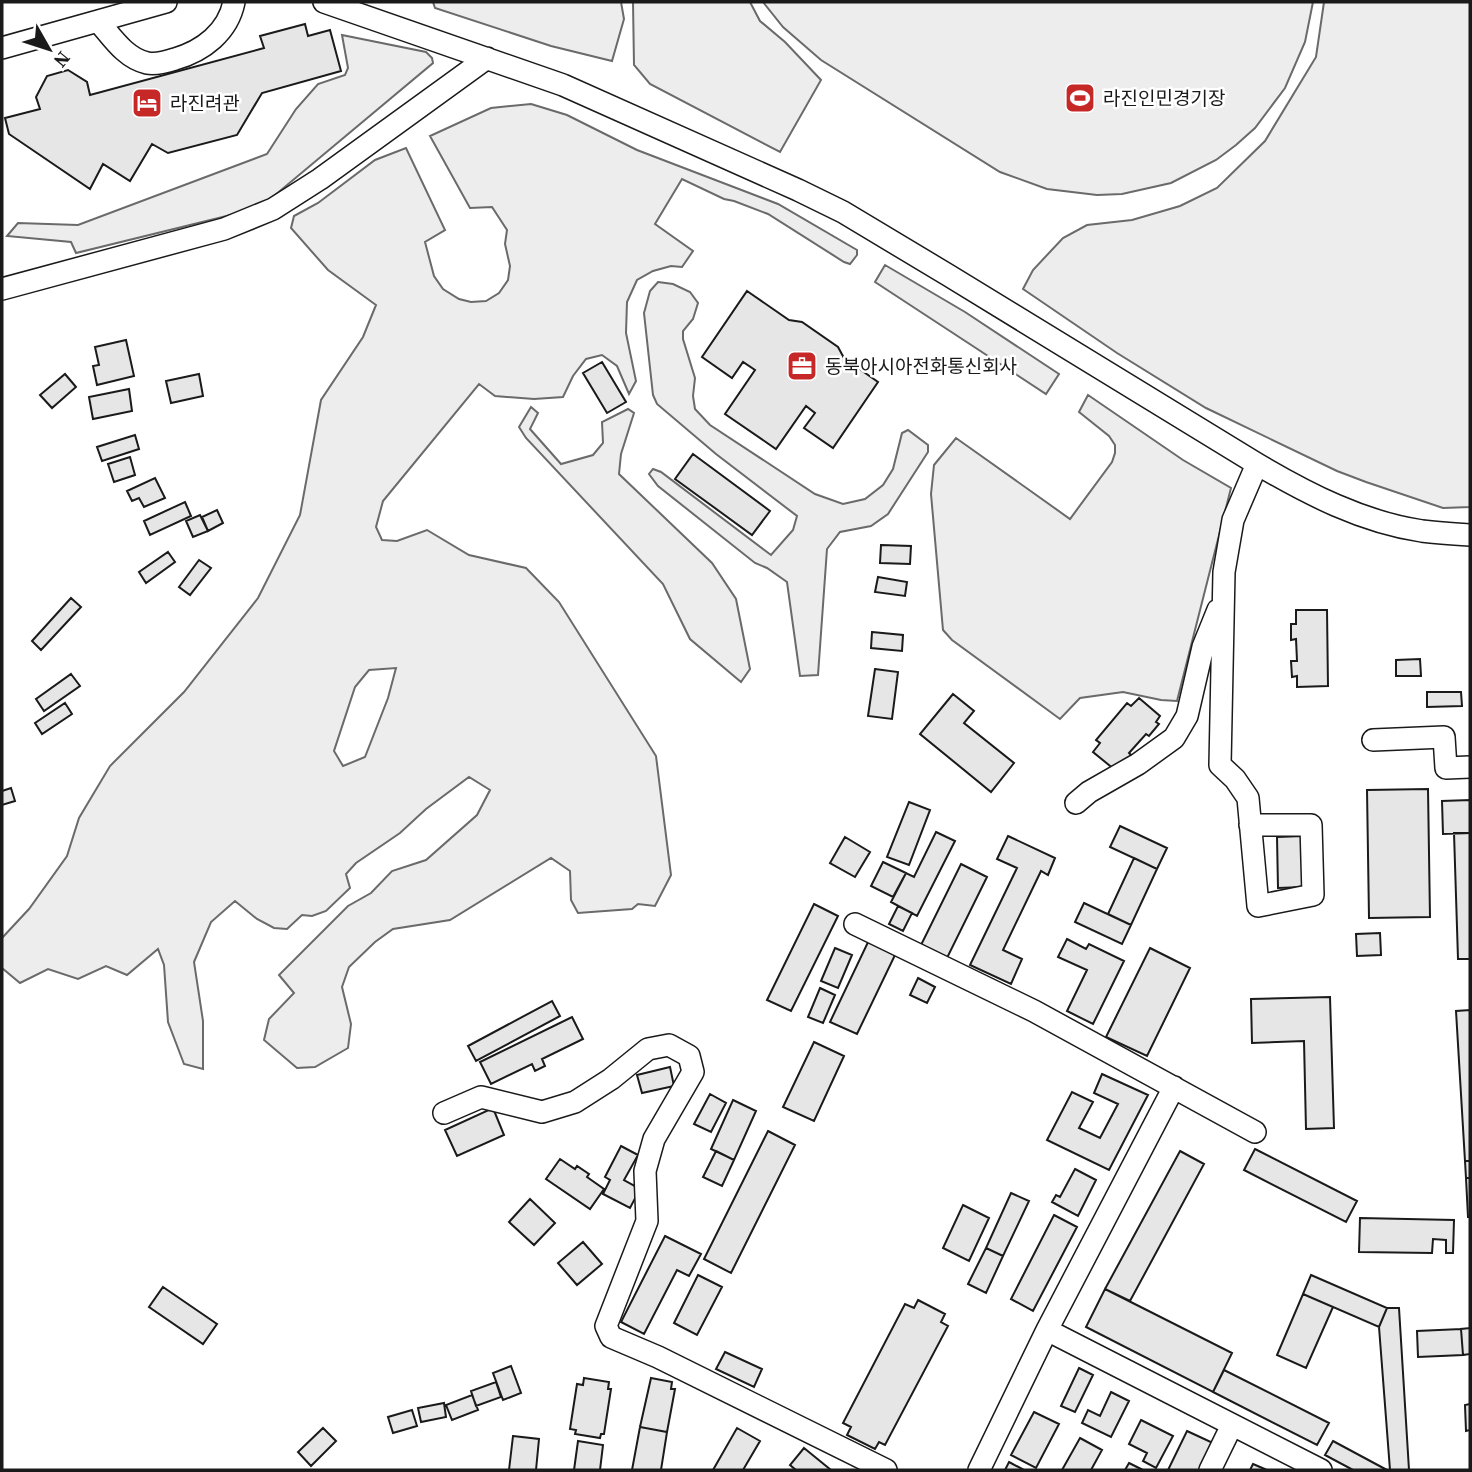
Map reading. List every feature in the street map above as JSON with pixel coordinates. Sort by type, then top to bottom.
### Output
[{"type":"street","points":[[2,48],[166,2]]},
{"type":"street","points":[[98,21],[128,54],[149,63],[165,62],[191,54],[214,39],[231,17],[234,2]]},
{"type":"street","points":[[324,2],[563,85],[843,212],[1292,485],[1341,508],[1421,531],[1470,535]]},
{"type":"street","points":[[2,289],[224,229],[273,209],[320,179],[487,58]]},
{"type":"street","points":[[1250,825],[1311,825],[1313,895],[1258,906],[1250,825],[1248,798],[1236,779],[1220,765],[1223,572],[1233,520],[1257,464]]},
{"type":"street","points":[[1076,803],[1174,738],[1187,716],[1203,647],[1223,598]]},
{"type":"street","points":[[1373,740],[1444,737],[1446,768],[1470,767]]},
{"type":"street","points":[[855,924],[1034,1011],[1255,1132]]},
{"type":"street","points":[[444,1113],[481,1097],[542,1112],[575,1102],[611,1079],[648,1049],[669,1045],[689,1056],[693,1072],[654,1139],[645,1171],[647,1221],[606,1326],[611,1337],[658,1357],[886,1470]]},
{"type":"street","points":[[979,1470],[1047,1330],[1174,1087]]},
{"type":"street","points":[[1047,1330],[1321,1470]]},
{"type":"street","points":[[1210,1470],[1232,1424]]},
{"type":"shaded area","points":[[433,2],[621,2],[624,19],[612,61],[551,46],[435,8]]},
{"type":"shaded area","points":[[633,2],[750,2],[760,21],[785,42],[821,80],[780,152],[650,84],[634,65]]},
{"type":"shaded area","name":"라진인민경기장","points":[[763,2],[1313,2],[1305,42],[1285,88],[1255,128],[1236,145],[1216,160],[1171,183],[1122,194],[1097,195],[1047,189],[1000,172],[821,60],[783,27]]},
{"type":"shaded area","points":[[1324,2],[1470,2],[1470,507],[1443,508],[1366,482],[1337,471],[1206,408],[1117,353],[1023,289],[1033,270],[1063,238],[1087,225],[1132,220],[1180,206],[1217,188],[1265,141],[1316,57]]},
{"type":"shaded area","points":[[342,35],[426,52],[433,63],[268,201],[247,211],[76,253],[71,242],[7,236],[18,223],[78,225],[267,154],[296,109],[318,84],[345,75],[348,68]]},
{"type":"shaded area","points":[[531,104],[567,115],[637,150],[778,204],[857,250],[857,255],[850,264],[844,262],[768,214],[724,199],[682,179],[655,224],[693,251],[682,267],[671,266],[653,271],[637,280],[627,302],[626,333],[636,381],[629,394],[617,366],[602,355],[586,359],[573,376],[563,397],[534,399],[495,396],[479,384],[383,501],[376,527],[382,540],[397,541],[427,530],[469,555],[526,568],[559,602],[656,756],[671,875],[655,906],[638,904],[632,909],[578,913],[571,900],[570,871],[551,858],[450,920],[393,929],[349,967],[342,987],[351,1024],[348,1048],[315,1067],[297,1068],[264,1040],[269,1019],[294,993],[279,975],[348,906],[371,893],[392,871],[426,860],[477,815],[490,790],[469,777],[426,809],[400,833],[356,863],[346,874],[350,888],[326,911],[312,916],[302,915],[287,929],[274,928],[257,919],[235,901],[211,922],[194,962],[203,1021],[203,1069],[184,1064],[168,1022],[164,965],[158,949],[127,975],[106,966],[78,979],[48,969],[20,983],[2,968],[2,938],[29,909],[67,856],[79,818],[110,766],[184,692],[258,598],[300,515],[321,400],[363,337],[376,305],[328,270],[291,228],[294,216],[318,203],[375,160],[406,148],[445,230],[425,242],[434,276],[443,289],[459,299],[471,302],[486,301],[499,293],[508,280],[510,266],[505,244],[507,230],[492,207],[470,208],[430,136],[491,108]],"holes":[[[396,668],[388,698],[365,757],[343,766],[334,751],[355,687],[369,670]]]},
{"type":"shaded area","points":[[885,265],[965,312],[1059,374],[1046,394],[875,282]]},
{"type":"shaded area","points":[[658,282],[673,284],[690,292],[698,303],[693,319],[683,331],[695,378],[695,409],[710,425],[815,494],[843,504],[865,499],[883,485],[893,469],[902,433],[908,430],[928,445],[928,452],[888,514],[871,526],[840,532],[827,549],[818,675],[800,676],[787,582],[755,563],[658,486],[649,474],[653,469],[661,472],[771,555],[793,530],[797,516],[716,454],[657,404],[653,395],[644,313],[650,291]]},
{"type":"shaded area","points":[[1088,395],[1183,460],[1231,488],[1177,701],[1123,692],[1080,698],[1060,719],[952,640],[943,630],[931,494],[934,465],[956,438],[1070,519],[1112,462],[1115,453],[1115,445],[1109,436],[1079,412]]},
{"type":"shaded area","points":[[531,407],[538,413],[530,429],[561,464],[593,455],[603,443],[602,422],[628,409],[634,413],[621,454],[619,474],[712,563],[736,599],[750,669],[741,682],[690,639],[663,584],[526,438],[519,427]]},
{"type":"building","name":"라진려관","points":[[305,24],[308,36],[330,30],[341,71],[262,93],[237,135],[168,153],[152,144],[130,181],[103,164],[90,189],[9,134],[5,118],[40,109],[36,97],[47,76],[68,70],[87,82],[90,95],[264,48],[260,36]]},
{"type":"building","name":"동북아시아전화통신회사","points":[[747,291],[789,320],[802,322],[838,347],[844,358],[878,382],[833,448],[804,428],[815,413],[806,406],[776,449],[725,414],[755,370],[743,362],[732,378],[702,357]]},
{"type":"building","points":[[126,340],[134,376],[97,385],[93,366],[99,365],[95,347]]},
{"type":"building","points":[[602,362],[626,402],[607,413],[583,373]]},
{"type":"building","points":[[65,374],[76,387],[52,408],[40,395]]},
{"type":"building","points":[[199,374],[203,396],[171,403],[166,381]]},
{"type":"building","points":[[129,389],[132,411],[93,419],[89,397]]},
{"type":"building","points":[[135,435],[139,449],[102,461],[97,447]]},
{"type":"building","points":[[693,454],[770,511],[752,535],[675,479]]},
{"type":"building","points":[[130,457],[135,475],[114,482],[108,464]]},
{"type":"building","points":[[155,478],[165,498],[144,507],[139,498],[132,501],[127,491]]},
{"type":"building","points":[[185,502],[191,516],[150,535],[144,521]]},
{"type":"building","points":[[217,510],[223,523],[208,531],[202,517]]},
{"type":"building","points":[[200,515],[208,531],[193,537],[186,521]]},
{"type":"building","points":[[881,545],[911,546],[910,564],[880,563]]},
{"type":"building","points":[[168,552],[175,562],[146,583],[139,572]]},
{"type":"building","points":[[199,560],[211,568],[190,595],[179,587]]},
{"type":"building","points":[[878,577],[907,582],[905,596],[875,592]]},
{"type":"building","points":[[71,598],[81,607],[41,650],[32,641]]},
{"type":"building","points":[[1296,610],[1327,610],[1328,686],[1297,687],[1297,676],[1292,677],[1291,661],[1297,661],[1296,639],[1291,640],[1291,624],[1296,624]]},
{"type":"building","points":[[872,632],[903,635],[902,651],[871,648]]},
{"type":"building","points":[[1420,659],[1421,676],[1396,676],[1396,660]]},
{"type":"building","points":[[875,669],[898,672],[892,719],[868,716]]},
{"type":"building","points":[[71,674],[80,686],[44,711],[36,699]]},
{"type":"building","points":[[1427,692],[1461,692],[1462,706],[1427,707]]},
{"type":"building","points":[[953,694],[974,711],[964,723],[1014,763],[991,792],[920,734]]},
{"type":"building","points":[[1139,698],[1160,716],[1156,722],[1159,724],[1129,753],[1132,756],[1115,770],[1093,752],[1100,743],[1096,740],[1127,703],[1131,706]]},
{"type":"building","points":[[65,703],[72,714],[42,734],[35,723]]},
{"type":"building","points":[[11,788],[15,801],[2,805],[2,791]]},
{"type":"building","points":[[1428,789],[1430,917],[1369,918],[1367,790]]},
{"type":"building","points":[[1470,800],[1470,833],[1443,834],[1442,801]]},
{"type":"building","points":[[909,802],[930,810],[909,865],[887,857]]},
{"type":"building","points":[[1120,826],[1167,848],[1157,869],[1110,847]]},
{"type":"building","points":[[936,832],[955,841],[917,916],[891,902],[906,873],[914,877]]},
{"type":"building","points":[[1454,833],[1470,833],[1470,959],[1458,959]]},
{"type":"building","points":[[1008,836],[1055,858],[1048,875],[1041,871],[1003,950],[1022,959],[1011,984],[970,965],[1017,868],[997,859]]},
{"type":"building","points":[[1303,836],[1304,887],[1278,888],[1277,837]]},
{"type":"building","points":[[845,837],[870,852],[855,877],[830,863]]},
{"type":"building","points":[[1134,858],[1157,869],[1131,925],[1108,914]]},
{"type":"building","points":[[883,862],[906,873],[893,897],[871,886]]},
{"type":"building","points":[[961,864],[987,877],[946,960],[920,947]]},
{"type":"building","points":[[1084,903],[1131,925],[1122,944],[1075,922]]},
{"type":"building","points":[[814,904],[838,916],[791,1011],[767,1000]]},
{"type":"building","points":[[898,906],[912,913],[903,931],[889,924]]},
{"type":"building","points":[[1380,933],[1381,955],[1357,956],[1356,934]]},
{"type":"building","points":[[1067,939],[1086,949],[1089,944],[1124,961],[1093,1024],[1067,1011],[1087,970],[1058,957]]},
{"type":"building","points":[[869,940],[896,953],[857,1034],[830,1022]]},
{"type":"building","points":[[835,948],[852,955],[838,988],[821,981]]},
{"type":"building","points":[[1150,948],[1190,968],[1147,1056],[1106,1037]]},
{"type":"building","points":[[918,978],[935,987],[927,1003],[910,995]]},
{"type":"building","points":[[820,988],[835,995],[823,1023],[808,1017]]},
{"type":"building","points":[[1330,997],[1334,1128],[1306,1129],[1304,1041],[1252,1043],[1251,999]]},
{"type":"building","points":[[552,1001],[560,1016],[476,1061],[468,1046]]},
{"type":"building","points":[[1470,1010],[1470,1161],[1465,1161],[1456,1011]]},
{"type":"building","points":[[572,1017],[583,1039],[542,1059],[545,1066],[535,1071],[532,1064],[491,1084],[480,1062]]},
{"type":"building","points":[[814,1042],[844,1056],[814,1121],[783,1107]]},
{"type":"building","points":[[670,1067],[674,1086],[642,1093],[637,1075]]},
{"type":"building","points":[[1102,1074],[1148,1095],[1109,1170],[1047,1140],[1072,1092],[1093,1102],[1079,1128],[1100,1138],[1118,1104],[1094,1093]]},
{"type":"building","points":[[710,1094],[726,1103],[711,1132],[694,1124]]},
{"type":"building","points":[[733,1100],[756,1111],[734,1160],[711,1149]]},
{"type":"building","points":[[493,1108],[504,1135],[457,1156],[445,1130]]},
{"type":"building","points":[[768,1131],[795,1145],[731,1273],[704,1259]]},
{"type":"building","points":[[621,1146],[638,1155],[624,1180],[640,1189],[630,1208],[603,1194],[610,1180],[605,1177]]},
{"type":"building","points":[[1255,1149],[1357,1201],[1346,1222],[1244,1170]]},
{"type":"building","points":[[716,1151],[734,1160],[722,1186],[703,1177]]},
{"type":"building","points":[[1180,1151],[1204,1164],[1130,1301],[1105,1289]]},
{"type":"building","points":[[560,1159],[589,1174],[587,1177],[604,1189],[590,1209],[546,1179]]},
{"type":"building","points":[[1465,1161],[1470,1161],[1470,1178],[1466,1178]]},
{"type":"building","points":[[1075,1169],[1096,1180],[1078,1216],[1052,1202],[1056,1195],[1060,1197]]},
{"type":"building","points":[[1466,1178],[1470,1178],[1470,1217],[1468,1217]]},
{"type":"building","points":[[1011,1193],[1029,1201],[1003,1256],[986,1248]]},
{"type":"building","points":[[530,1199],[555,1223],[534,1245],[509,1222]]},
{"type":"building","points":[[963,1205],[989,1218],[969,1261],[943,1248]]},
{"type":"building","points":[[1054,1215],[1077,1227],[1033,1311],[1011,1299]]},
{"type":"building","points":[[1360,1218],[1454,1220],[1453,1253],[1446,1253],[1446,1240],[1433,1239],[1432,1253],[1359,1252]]},
{"type":"building","points":[[665,1236],[701,1254],[689,1276],[677,1270],[644,1334],[621,1322]]},
{"type":"building","points":[[583,1242],[602,1264],[577,1285],[558,1263]]},
{"type":"building","points":[[986,1248],[1003,1256],[986,1293],[968,1284]]},
{"type":"building","points":[[698,1275],[722,1287],[697,1335],[674,1323]]},
{"type":"building","points":[[1311,1275],[1387,1308],[1379,1327],[1303,1294]]},
{"type":"building","points":[[163,1287],[217,1324],[203,1344],[149,1307]]},
{"type":"building","points":[[1105,1289],[1232,1353],[1213,1392],[1086,1327]]},
{"type":"building","points":[[1303,1294],[1333,1307],[1306,1368],[1277,1355]]},
{"type":"building","points":[[918,1300],[945,1314],[941,1322],[948,1326],[885,1445],[879,1442],[875,1449],[847,1435],[851,1427],[843,1423],[905,1304],[914,1308]]},
{"type":"building","points":[[1387,1308],[1399,1308],[1409,1470],[1390,1470],[1379,1327]]},
{"type":"building","points":[[1470,1328],[1470,1354],[1463,1355],[1461,1329]]},
{"type":"building","points":[[1461,1329],[1463,1355],[1418,1357],[1417,1331]]},
{"type":"building","points":[[725,1352],[762,1369],[754,1387],[716,1369]]},
{"type":"building","points":[[511,1366],[521,1393],[503,1400],[493,1373]]},
{"type":"building","points":[[1079,1368],[1093,1375],[1075,1412],[1061,1406]]},
{"type":"building","points":[[1224,1370],[1329,1423],[1317,1445],[1213,1392]]},
{"type":"building","points":[[584,1378],[609,1382],[608,1389],[611,1389],[604,1434],[601,1434],[600,1438],[575,1434],[576,1430],[570,1429],[577,1384],[583,1385]]},
{"type":"building","points":[[651,1378],[672,1382],[671,1389],[675,1389],[667,1432],[640,1427]]},
{"type":"building","points":[[496,1382],[501,1397],[476,1406],[471,1391]]},
{"type":"building","points":[[1111,1392],[1129,1401],[1111,1437],[1082,1423],[1088,1410],[1100,1416]]},
{"type":"building","points":[[472,1395],[478,1410],[452,1420],[446,1405]]},
{"type":"building","points":[[444,1403],[446,1417],[421,1422],[418,1408]]},
{"type":"building","points":[[1470,1404],[1470,1430],[1466,1431],[1465,1405]]},
{"type":"building","points":[[412,1410],[417,1426],[393,1433],[388,1417]]},
{"type":"building","points":[[1034,1412],[1059,1424],[1036,1468],[1011,1455]]},
{"type":"building","points":[[1141,1420],[1173,1436],[1156,1468],[1143,1461],[1147,1453],[1129,1444]]},
{"type":"building","points":[[640,1427],[667,1432],[661,1470],[632,1470]]},
{"type":"building","points":[[323,1428],[336,1441],[311,1466],[298,1452]]},
{"type":"building","points":[[737,1428],[760,1441],[743,1470],[713,1470]]},
{"type":"building","points":[[1187,1431],[1213,1443],[1199,1470],[1168,1470]]},
{"type":"building","points":[[513,1436],[539,1439],[536,1470],[509,1470]]},
{"type":"building","points":[[1080,1438],[1102,1450],[1091,1470],[1062,1470]]},
{"type":"building","points":[[578,1441],[603,1445],[600,1470],[574,1470]]},
{"type":"building","points":[[1333,1441],[1387,1470],[1353,1470],[1325,1455]]},
{"type":"building","points":[[804,1448],[831,1470],[796,1470],[790,1465]]},
{"type":"building","points":[[1009,1462],[1024,1470],[1005,1470]]},
{"type":"building","points":[[1129,1463],[1143,1470],[1125,1470]]},
{"type":"building","points":[[1253,1464],[1267,1470],[1250,1470]]},
{"type":"place","name":"라진인민경기장","points":[[1080,98]]},
{"type":"place","name":"라진려관","points":[[147,103]]},
{"type":"place","name":"동북아시아전화통신회사","points":[[802,366]]}]
